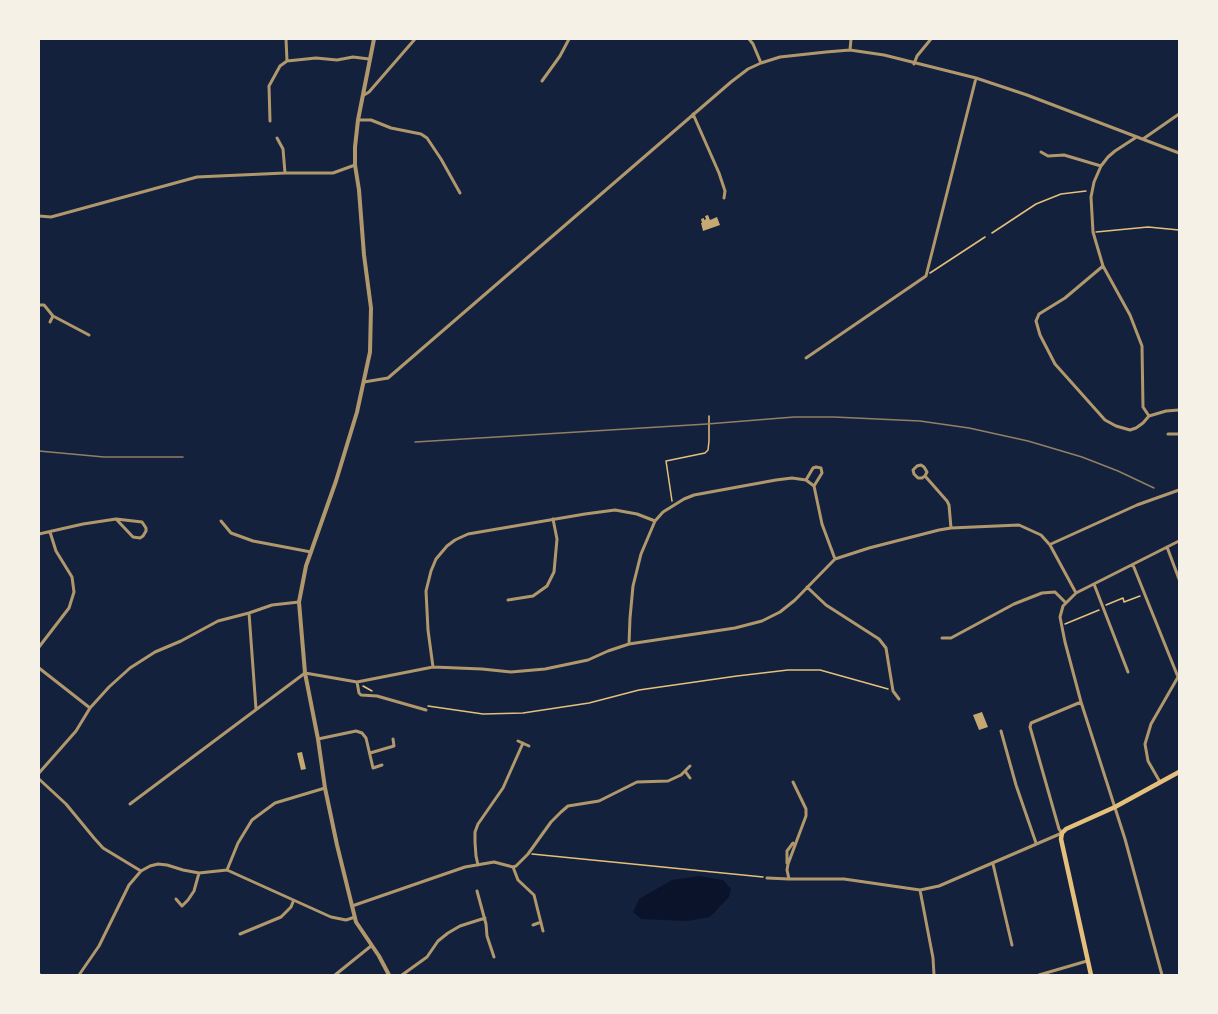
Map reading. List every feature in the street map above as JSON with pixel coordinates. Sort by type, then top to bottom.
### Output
[{"type":"main road","points":[[1091,975],[1061,839],[1062,833],[1179,772]]},
{"type":"street","points":[[286,39],[287,61]]},
{"type":"street","points":[[374,39],[355,147],[371,308],[370,352],[344,456],[311,552],[299,602],[305,674],[325,788],[352,906],[356,922],[389,975]]},
{"type":"street","points":[[364,95],[415,39]]},
{"type":"street","points":[[542,81],[569,39]]},
{"type":"street","points":[[749,39],[761,63]]},
{"type":"street","points":[[850,51],[851,39]]},
{"type":"street","points":[[914,64],[917,56],[931,39]]},
{"type":"street","points":[[364,382],[388,378],[693,114],[748,69],[780,57],[826,51],[884,55],[976,78],[1179,153]]},
{"type":"street","points":[[270,121],[269,86],[280,66],[287,61],[316,58],[337,60],[353,57],[369,59]]},
{"type":"street","points":[[806,358],[926,276],[976,78]]},
{"type":"street","points":[[693,114],[722,182],[725,191],[724,198]]},
{"type":"street","points":[[1143,139],[1179,114]]},
{"type":"street","points":[[358,120],[371,120],[391,128],[422,134],[441,159],[460,194]]},
{"type":"street","points":[[1135,137],[1115,151],[1101,166],[1091,197],[1093,232],[1103,266],[1130,315],[1142,346],[1143,407],[1149,416]]},
{"type":"street","points":[[277,138],[283,149],[285,172]]},
{"type":"street","points":[[1041,152],[1048,156],[1064,155],[1101,166]]},
{"type":"street","points":[[39,216],[51,217],[196,177],[285,172],[333,173],[355,165]]},
{"type":"street","points":[[1103,266],[1065,298],[1039,315],[1036,321],[1040,335],[1055,364],[1105,420],[1116,426],[1131,430],[1143,423],[1149,416],[1179,410]]},
{"type":"street","points":[[39,305],[44,305],[53,316],[89,335]]},
{"type":"street","points":[[50,322],[53,316]]},
{"type":"street","points":[[1168,434],[1179,434]]},
{"type":"street","points":[[917,466],[924,467],[927,472],[925,476],[922,478],[914,474],[917,466]]},
{"type":"street","points":[[806,480],[813,468],[820,468],[822,473],[814,486]]},
{"type":"street","points":[[925,476],[947,501],[951,528]]},
{"type":"street","points":[[629,644],[633,586],[641,554],[655,520],[672,505],[693,495],[776,480],[792,478],[806,480],[814,486],[822,524],[835,560]]},
{"type":"street","points":[[1050,545],[1137,505],[1179,490]]},
{"type":"street","points":[[433,667],[426,591],[436,559],[447,546],[468,534],[615,510],[637,513],[655,520]]},
{"type":"street","points":[[39,534],[116,519],[141,522],[146,531],[140,538],[133,537],[116,519]]},
{"type":"street","points":[[508,600],[533,596],[547,586],[555,572],[557,539],[553,519]]},
{"type":"street","points":[[221,521],[231,533],[253,541],[311,552]]},
{"type":"street","points":[[130,804],[305,674],[357,682],[433,667],[511,672],[545,669],[588,660],[629,644],[735,628],[762,621],[780,612],[835,560],[888,542],[951,528],[1019,525],[1041,535],[1050,545],[1076,593]]},
{"type":"street","points":[[39,647],[69,608],[74,592],[72,577],[56,551],[50,532]]},
{"type":"street","points":[[1162,975],[1115,807],[1081,702],[1062,626],[1061,610],[1065,602],[1076,593],[1179,541]]},
{"type":"street","points":[[1167,547],[1179,579]]},
{"type":"street","points":[[1133,565],[1178,677],[1151,724],[1145,744],[1148,761],[1160,782]]},
{"type":"street","points":[[1094,584],[1128,672]]},
{"type":"street","points":[[807,587],[826,605],[879,639],[886,648],[893,691],[898,699]]},
{"type":"street","points":[[942,638],[951,638],[1014,604],[1042,593],[1055,592],[1065,602]]},
{"type":"street","points":[[39,773],[76,731],[90,708],[130,668],[155,652],[218,621],[272,605],[299,602]]},
{"type":"street","points":[[249,613],[256,709]]},
{"type":"street","points":[[39,668],[90,708]]},
{"type":"street","points":[[357,682],[361,695],[376,696],[426,710]]},
{"type":"street","points":[[767,878],[844,879],[920,890],[939,886],[1062,833],[1030,727],[1031,723],[1081,702]]},
{"type":"street","points":[[318,739],[356,731],[362,733],[366,738],[373,768],[382,765]]},
{"type":"street","points":[[1001,731],[1036,843]]},
{"type":"street","points":[[370,753],[394,746],[393,739]]},
{"type":"street","points":[[518,741],[529,746]]},
{"type":"street","points":[[478,865],[475,832],[503,788],[523,743]]},
{"type":"street","points":[[352,906],[447,872],[494,862],[513,867],[519,864],[551,822],[568,806],[599,801],[637,782],[668,781],[690,766]]},
{"type":"street","points":[[685,771],[690,778]]},
{"type":"street","points":[[39,779],[66,804],[104,848],[141,871]]},
{"type":"street","points":[[789,879],[786,851],[796,839],[806,816],[806,809],[793,782]]},
{"type":"street","points":[[227,870],[238,843],[252,820],[275,803],[325,788]]},
{"type":"street","points":[[79,975],[99,946],[129,885],[141,871],[158,864],[199,873],[227,870],[339,920],[355,917]]},
{"type":"street","points":[[993,864],[1012,945]]},
{"type":"street","points":[[513,867],[518,880],[534,895],[543,931]]},
{"type":"street","points":[[176,911],[194,891],[199,873]]},
{"type":"street","points":[[920,890],[934,975]]},
{"type":"street","points":[[477,891],[494,957]]},
{"type":"street","points":[[176,899],[182,906]]},
{"type":"street","points":[[240,934],[282,917],[293,901]]},
{"type":"street","points":[[402,975],[427,957],[438,941],[448,933],[460,926],[485,918]]},
{"type":"street","points":[[533,925],[541,922]]},
{"type":"street","points":[[335,975],[371,946]]},
{"type":"street","points":[[1039,975],[1087,961]]},
{"type":"path","points":[[992,232],[1036,204],[1061,194],[1093,190]]},
{"type":"path","points":[[1093,232],[1148,226],[1179,230]]},
{"type":"path","points":[[926,276],[985,237]]},
{"type":"path","points":[[672,505],[666,461],[705,453],[708,450],[709,416]]},
{"type":"path","points":[[1062,626],[1123,598],[1124,602],[1145,595]]},
{"type":"path","points":[[428,706],[483,714],[523,713],[589,703],[639,690],[788,670],[820,670],[893,691]]},
{"type":"path","points":[[357,682],[369,690],[380,693]]},
{"type":"path","points":[[528,854],[767,878]]},
{"type":"water","points":[[699,876],[723,880],[731,889],[729,897],[710,917],[688,921],[641,919],[633,912],[639,899],[672,880]]},
{"type":"building","points":[[708,215],[710,220],[717,217],[720,225],[703,231],[701,219],[706,219],[705,216]]},
{"type":"building","points":[[982,712],[988,727],[979,730],[973,715]]},
{"type":"building","points":[[302,752],[306,769],[301,770],[297,753]]},
{"type":"railway","points":[[415,442],[794,417],[920,421],[969,428],[1028,441],[1082,457],[1154,488]]},
{"type":"railway","points":[[39,451],[104,457],[183,457]]}]
